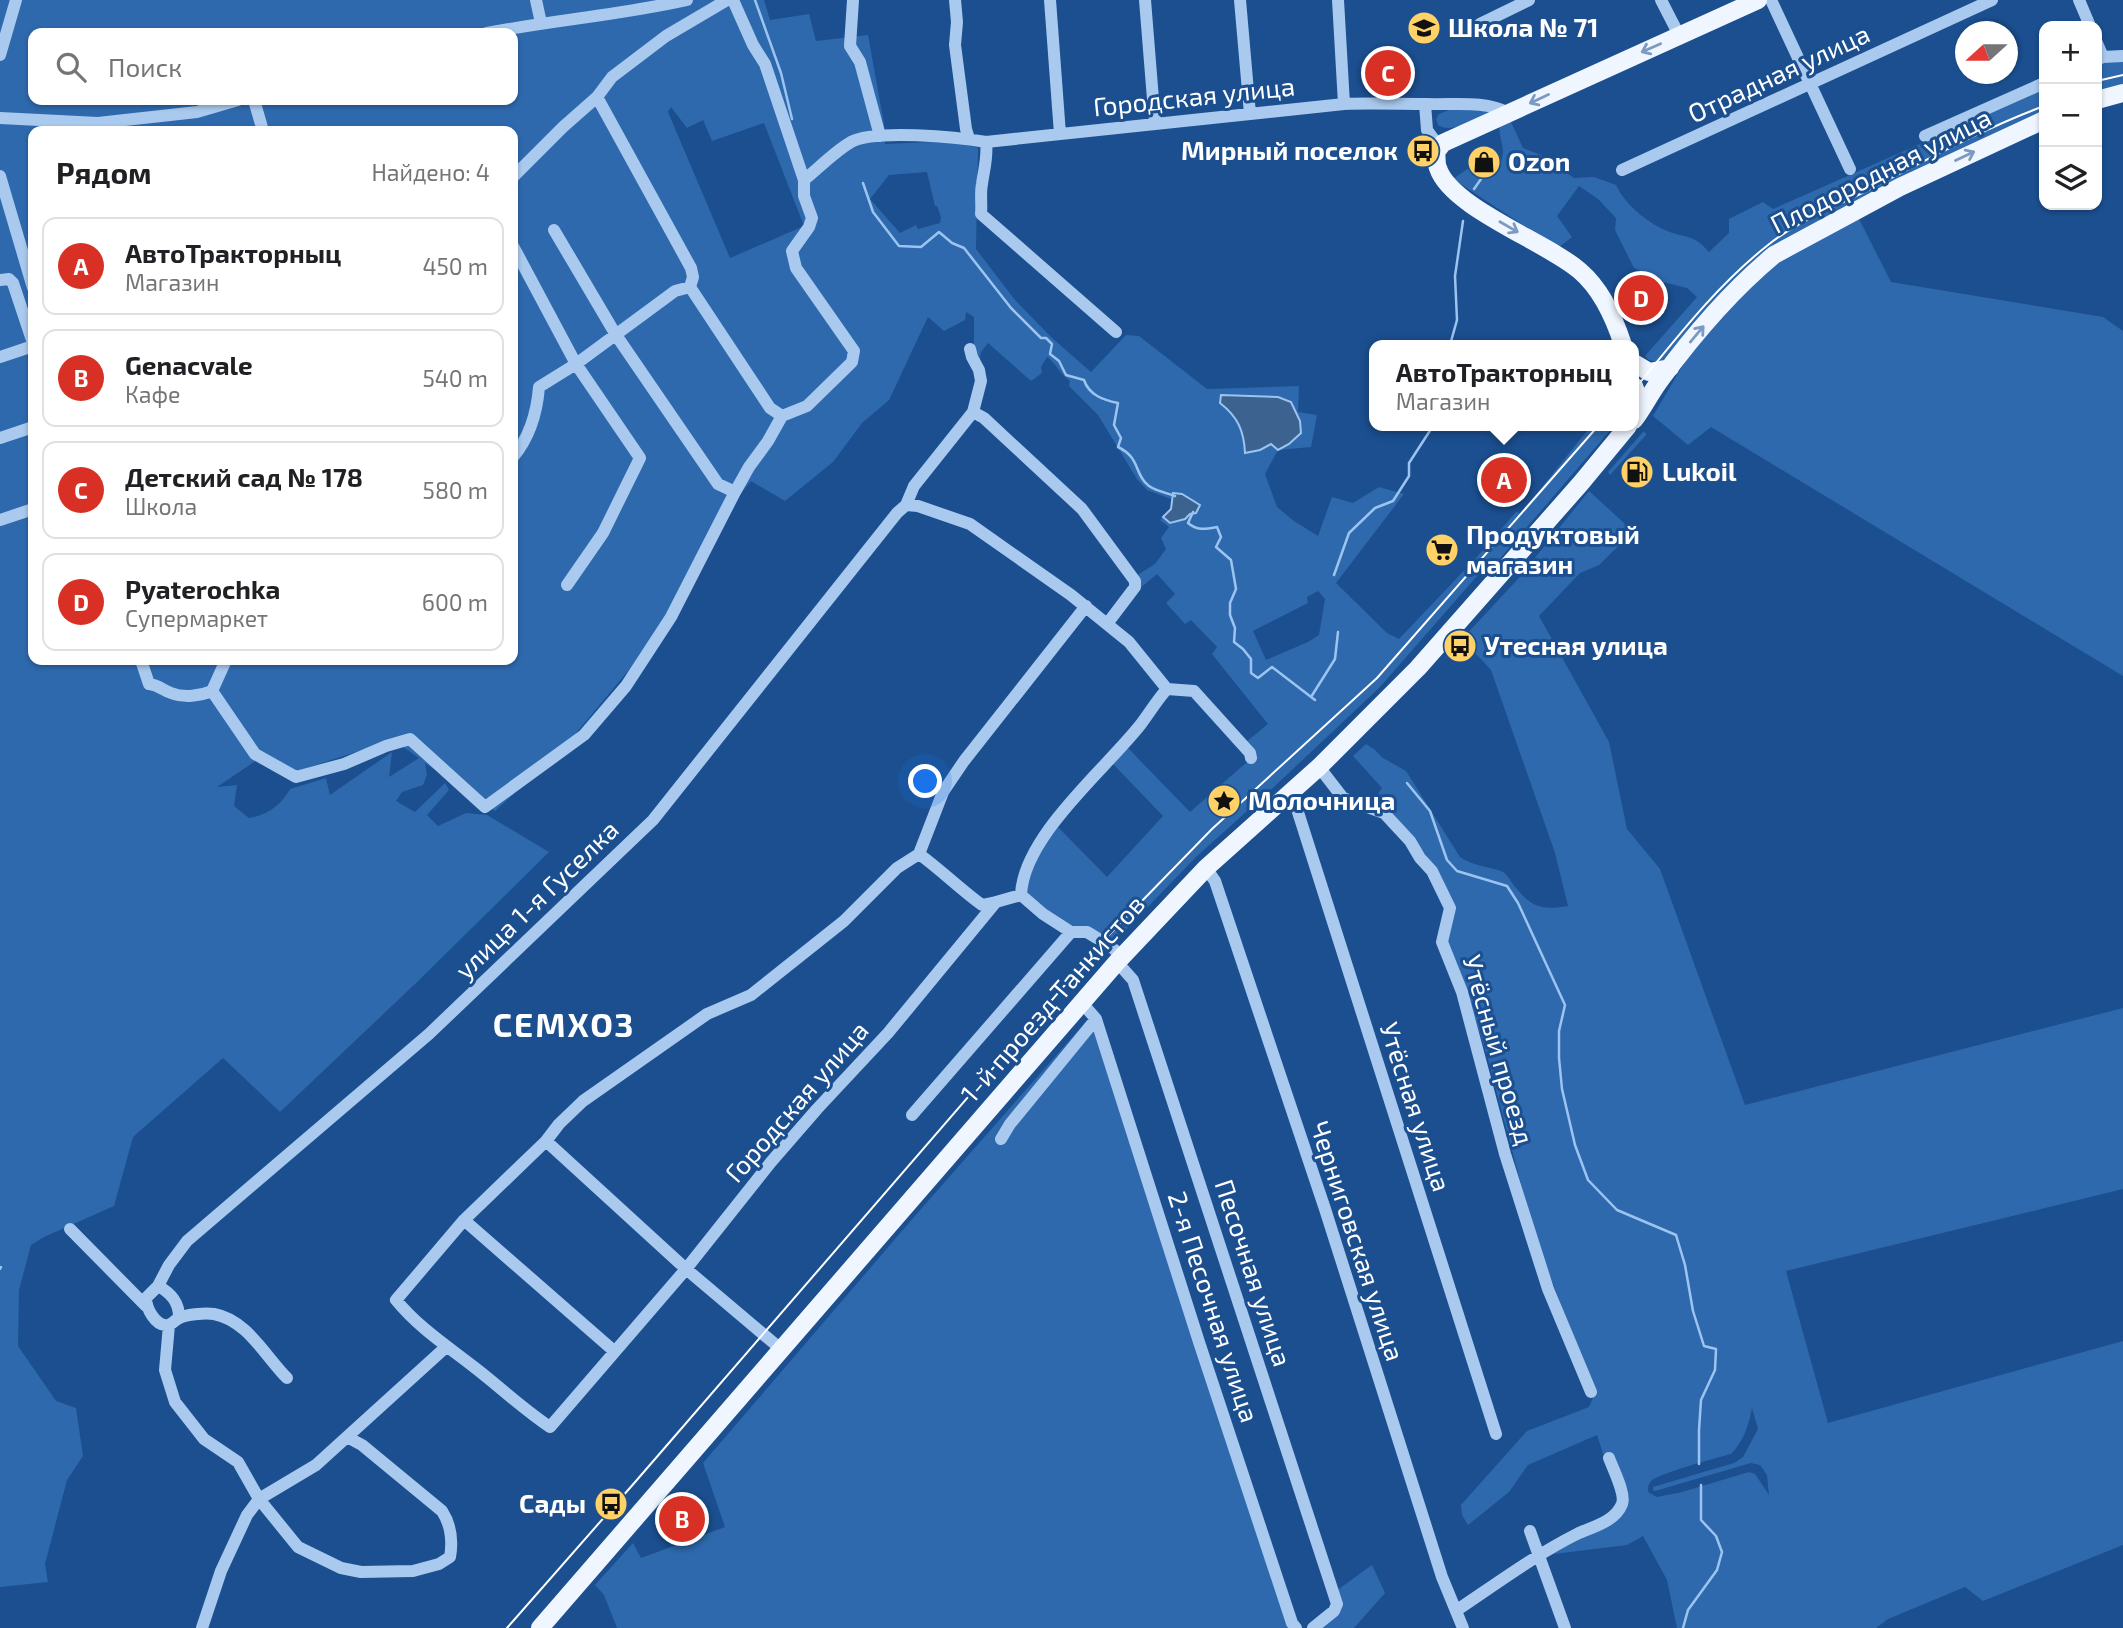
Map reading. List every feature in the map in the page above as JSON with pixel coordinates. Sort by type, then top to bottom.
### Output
[{"type":"main road","points":[[1622,340],[1618,327],[1582,272],[1562,257],[1468,203],[1446,182],[1437,167],[1436,152],[1443,143],[1758,0]]},
{"type":"main road","points":[[2102,99],[2123,93]]},
{"type":"main road","name":"Плодородная улица","points":[[1639,413],[1699,331],[1757,269],[1774,255],[1900,187],[2039,122]]},
{"type":"main road","points":[[1639,366],[1649,372],[1670,368]]},
{"type":"main road","name":"1-й проезд Танкистов","points":[[540,1628],[1119,959],[1206,868],[1319,767],[1418,668],[1624,431]]},
{"type":"street","points":[[0,55],[16,0]]},
{"type":"street","points":[[536,0],[541,23]]},
{"type":"street","points":[[514,28],[642,10],[687,0]]},
{"type":"street","points":[[518,172],[597,97],[612,77],[666,36],[727,0]]},
{"type":"street","points":[[212,691],[255,754],[296,777],[344,764],[410,739],[485,807],[584,735],[625,686],[671,617],[734,492],[782,416],[807,406],[852,362],[854,351],[796,268],[792,251],[809,228],[812,218],[804,195],[804,180],[765,64],[753,45],[733,0]]},
{"type":"street","points":[[853,0],[850,46],[860,62],[880,136]]},
{"type":"street","points":[[955,0],[955,45],[965,129],[969,139]]},
{"type":"street","points":[[1050,0],[1060,134]]},
{"type":"street","points":[[1145,0],[1155,124]]},
{"type":"street","points":[[1240,0],[1250,114]]},
{"type":"street","points":[[1338,0],[1344,104]]},
{"type":"street","points":[[1480,24],[1529,0]]},
{"type":"street","points":[[1661,0],[1679,35]]},
{"type":"street","points":[[1771,0],[1850,169]]},
{"type":"street","name":"Отрадная улица","points":[[1622,170],[1992,0]]},
{"type":"street","points":[[2079,0],[2088,21]]},
{"type":"street","points":[[2102,58],[2123,56]]},
{"type":"street","points":[[1925,136],[2042,84]]},
{"type":"street","points":[[597,97],[691,268],[693,277],[690,287]]},
{"type":"street","name":"Городская улица","points":[[804,180],[851,142],[866,136],[947,136],[986,142],[1344,104],[1496,106],[1509,113]]},
{"type":"street","points":[[1425,104],[1427,130],[1440,148]]},
{"type":"street","points":[[0,118],[98,123],[197,112],[221,105]]},
{"type":"street","points":[[256,105],[262,126]]},
{"type":"street","points":[[986,142],[981,214],[1116,332]]},
{"type":"street","points":[[0,176],[28,271]]},
{"type":"street","points":[[554,230],[616,335],[718,484],[734,492]]},
{"type":"street","points":[[518,255],[576,364],[640,458],[603,533],[567,585]]},
{"type":"street","points":[[4,279],[13,283],[28,329]]},
{"type":"street","points":[[518,449],[537,409],[539,387],[576,364],[675,291],[690,287]]},
{"type":"street","points":[[690,287],[770,408],[782,416]]},
{"type":"street","points":[[0,357],[28,346]]},
{"type":"street","name":"улица 1-я Гуселка","points":[[158,1286],[169,1265],[187,1241],[429,1034],[653,820],[906,505],[914,486],[973,412],[981,381],[970,349]]},
{"type":"street","points":[[973,412],[984,418],[1082,509],[1135,581],[1135,587],[1107,624]]},
{"type":"street","points":[[0,438],[28,429]]},
{"type":"street","points":[[906,505],[918,506],[970,524],[1086,606],[1129,642],[1167,689],[1194,691],[1250,753],[1251,758]]},
{"type":"street","points":[[0,520],[28,511]]},
{"type":"street","points":[[1086,606],[964,761],[943,792],[919,853],[982,905],[1021,895],[1021,885],[1031,857],[1053,823],[1141,723],[1167,689]]},
{"type":"street","points":[[143,665],[149,684],[155,684],[175,695],[202,696],[212,691],[224,665]]},
{"type":"street","name":"Утёсный проезд","points":[[1319,767],[1343,798],[1384,813],[1393,822],[1432,871],[1450,908],[1442,942],[1462,992],[1505,1154],[1548,1289],[1591,1392]]},
{"type":"street","name":"Утёсная улица","points":[[1287,796],[1297,808],[1496,1434]]},
{"type":"street","name":"Городская улица","points":[[919,853],[897,868],[844,921],[751,995],[707,1014],[583,1101],[546,1141],[464,1220],[396,1300],[446,1347],[473,1366],[527,1413],[550,1427],[686,1269],[771,1163],[888,1032],[996,902]]},
{"type":"street","name":"Черниговская улица","points":[[1206,868],[1215,881],[1325,1209],[1458,1622]]},
{"type":"street","name":"Песочная улица","points":[[1021,895],[1043,914],[1071,932],[1087,932],[1110,946],[1133,981],[1337,1604],[1334,1611],[1313,1628]]},
{"type":"street","points":[[912,1115],[1071,932]]},
{"type":"street","name":"2-я Песочная улица","points":[[1082,1003],[1096,1019],[1199,1342],[1292,1623],[1296,1628]]},
{"type":"street","points":[[1001,1139],[1010,1124],[1096,1019]]},
{"type":"street","points":[[546,1141],[686,1269],[782,1350]]},
{"type":"street","points":[[464,1220],[614,1352]]},
{"type":"street","points":[[70,1229],[164,1325],[211,1314],[227,1318],[239,1324],[287,1378]]},
{"type":"street","points":[[146,1307],[146,1298],[158,1286],[177,1303],[179,1308],[165,1370],[175,1402],[204,1439],[238,1462],[259,1499],[298,1547],[341,1568],[360,1572],[413,1572],[439,1564],[450,1557],[452,1546],[449,1521],[442,1511],[362,1445],[347,1437]]},
{"type":"street","points":[[202,1628],[221,1571],[247,1514],[259,1499],[316,1465],[446,1347]]},
{"type":"street","points":[[1458,1622],[1540,1556],[1607,1521],[1621,1506],[1623,1497],[1609,1458]]},
{"type":"street","points":[[1530,1531],[1565,1628]]},
{"type":"shaded area","points":[[0,0],[764,0],[770,20],[809,14],[816,41],[868,35],[885,144],[955,141],[978,148],[976,249],[1015,300],[1051,337],[1091,372],[1126,335],[1139,336],[1207,389],[1299,386],[1298,412],[1317,415],[1311,447],[1278,450],[1265,474],[1277,507],[1318,536],[1332,497],[1353,503],[1379,487],[1404,494],[1336,583],[1387,633],[1399,639],[1516,512],[1520,513],[1587,431],[1610,431],[1490,570],[1484,568],[1380,687],[1196,857],[1117,939],[1113,940],[1087,927],[1081,930],[1064,922],[1031,901],[1023,884],[1056,825],[1107,877],[1163,816],[1112,763],[1126,746],[1190,812],[1247,762],[1246,742],[1268,724],[1212,654],[1217,647],[1191,620],[1185,624],[1166,603],[1175,594],[1157,574],[1138,590],[1136,576],[1155,564],[1166,549],[1161,538],[1169,527],[1160,520],[1163,517],[1170,523],[1193,512],[1200,505],[1182,494],[1172,495],[1171,499],[1147,490],[1137,479],[1098,415],[1069,386],[1070,381],[1047,357],[1041,367],[1042,373],[1031,381],[988,343],[981,352],[979,362],[974,353],[974,317],[966,312],[965,320],[944,331],[928,317],[889,400],[862,423],[833,462],[785,501],[751,481],[738,497],[674,616],[562,750],[495,811],[425,763],[427,775],[423,785],[402,792],[396,801],[415,812],[445,783],[449,790],[427,815],[438,826],[466,813],[487,815],[549,852],[280,1112],[223,1058],[133,1137],[114,1206],[31,1245],[19,1290],[18,1346],[56,1401],[76,1408],[83,1456],[67,1480],[45,1564],[48,1582],[0,1587],[0,184],[28,293],[28,665],[144,665],[155,684],[149,665],[518,665],[518,126],[28,126],[28,271],[0,176]],"holes":[[[671,107],[687,128],[703,120],[712,141],[764,123],[804,226],[730,258],[668,112]],[[927,172],[935,206],[941,217],[940,223],[918,229],[916,225],[900,233],[870,199],[889,175]],[[1254,397],[1278,397],[1291,402],[1300,421],[1260,450],[1244,434],[1230,411]],[[1318,591],[1325,599],[1319,635],[1266,660],[1253,631],[1308,603],[1307,597]],[[393,740],[419,758],[389,777],[392,752],[330,795],[326,778],[290,789],[273,808],[249,818],[234,806],[237,785],[217,787],[257,760],[282,776]]]},
{"type":"shaded area","points":[[2123,50],[2123,85],[2102,91],[2102,60],[2109,51]]},
{"type":"shaded area","points":[[2039,91],[2039,115],[1802,231],[1661,363],[1645,356],[1697,297],[1687,288],[1663,282],[1634,268],[1615,230],[1616,218],[1598,199],[1579,186],[1557,216],[1572,237],[1558,248],[1453,179],[1469,168],[1479,174],[1496,170],[1503,153],[1499,125],[1510,120],[1523,148],[1541,155],[1574,178],[1594,177],[1616,185],[1630,205],[1643,217],[1665,230],[1693,239],[1709,252],[1729,233],[1729,219],[1763,202],[1773,209]]},
{"type":"shaded area","points":[[1472,108],[1489,113],[1456,127],[1438,125],[1436,119],[1439,114],[1449,110]]},
{"type":"shaded area","points":[[1858,217],[1891,282],[2103,317],[2123,331],[2123,676],[1711,427],[1688,445],[1653,416],[1689,355],[1715,323],[1778,260]]},
{"type":"shaded area","points":[[1221,395],[1278,397],[1291,402],[1300,421],[1301,433],[1278,450],[1271,444],[1245,453],[1239,425],[1220,403]]},
{"type":"shaded area","points":[[1643,432],[1646,435],[1610,475],[1608,472]]},
{"type":"shaded area","points":[[1589,491],[1624,523],[1630,535],[1599,565],[1580,573],[1539,616],[1609,742],[1627,829],[1660,869],[1745,1105],[2123,1008],[2123,1189],[1786,1271],[1828,1423],[2123,1341],[2123,1545],[1983,1601],[1965,1587],[1888,1619],[1876,1628],[1677,1628],[1667,1580],[1643,1536],[1627,1545],[1546,1555],[1610,1522],[1618,1499],[1597,1435],[1528,1465],[1509,1492],[1468,1525],[1462,1515],[1461,1505],[1527,1431],[1589,1407],[1595,1393],[1547,1268],[1521,1184],[1488,1059],[1466,989],[1447,942],[1455,906],[1440,874],[1413,839],[1371,804],[1382,788],[1353,756],[1366,744],[1406,771],[1460,857],[1503,872],[1524,897],[1536,905],[1550,908],[1568,906],[1555,853],[1491,670],[1462,639],[1517,580]],"holes":[[[1752,1408],[1758,1429],[1743,1457],[1734,1463],[1653,1487],[1653,1490],[1751,1463],[1760,1465],[1767,1475],[1769,1495],[1755,1474],[1749,1472],[1657,1497],[1648,1492],[1650,1482],[1656,1478],[1731,1454],[1745,1432]]]},
{"type":"shaded area","points":[[1173,493],[1182,494],[1200,505],[1196,513],[1170,523],[1163,517],[1171,509]]},
{"type":"shaded area","points":[[1090,1017],[1293,1628],[617,1628],[604,1595],[595,1585],[633,1543],[641,1558],[725,1527],[703,1463]]},
{"type":"shaded area","points":[[1372,1565],[1385,1593],[1354,1628],[1318,1628],[1341,1610],[1336,1591]]},
{"type":"waterway","points":[[755,0],[781,73],[792,119]]},
{"type":"waterway","points":[[1474,189],[1481,179]]},
{"type":"waterway","points":[[863,183],[873,212],[899,246],[921,247],[939,232],[952,243],[964,248],[1011,308],[1041,338],[1046,338],[1052,344],[1050,354],[1059,361],[1066,375],[1084,380],[1089,390],[1097,396],[1118,403],[1114,425],[1121,438],[1118,447],[1134,461],[1144,482],[1158,491],[1175,496]]},
{"type":"waterway","points":[[1451,340],[1457,320],[1455,276],[1463,221]]},
{"type":"waterway","points":[[1334,575],[1349,533],[1375,508],[1393,501],[1409,476],[1409,463],[1430,431]]},
{"type":"waterway","points":[[1193,512],[1188,523],[1205,529],[1217,527],[1221,537],[1216,547],[1231,560],[1236,589],[1230,603],[1230,615],[1235,628],[1234,642],[1251,659],[1251,673],[1258,678],[1272,667],[1315,700]]},
{"type":"waterway","points":[[1311,697],[1335,659],[1338,632]]},
{"type":"waterway","points":[[1407,783],[1430,811],[1447,860],[1457,871],[1507,886],[1518,903],[1565,1005],[1559,1031],[1562,1089],[1575,1145],[1588,1180],[1617,1210],[1676,1235],[1685,1265],[1693,1311],[1704,1346],[1716,1349],[1715,1370],[1701,1400],[1699,1464]]},
{"type":"waterway","points":[[1683,1628],[1688,1610],[1717,1570],[1722,1552],[1716,1536],[1701,1520],[1701,1485]]},
{"type":"tram line","points":[[2102,80],[2123,75]]},
{"type":"tram line","points":[[1639,384],[1731,278],[1790,229],[1954,146],[2039,108]]},
{"type":"tram line","points":[[507,1628],[1103,941],[1212,829],[1377,678],[1594,431]]},
{"type":"place","name":"Школа № 71","points":[[1424,28]]},
{"type":"place","name":"Детский сад № 178","points":[[1388,73]]},
{"type":"place","name":"Мирный поселок","points":[[1423,151]]},
{"type":"place","name":"Ozon","points":[[1484,162]]},
{"type":"place","name":"Pyaterochka","points":[[1641,298]]},
{"type":"place","name":"Lukoil","points":[[1637,472]]},
{"type":"place","name":"АвтоТракторныц","points":[[1504,480]]},
{"type":"place","name":"Продуктовый магазин","points":[[1442,550]]},
{"type":"place","name":"Утесная улица","points":[[1460,646]]},
{"type":"place","name":"Молочница","points":[[1224,801]]},
{"type":"place","name":"Сады","points":[[611,1504]]},
{"type":"place","name":"Genacvale","points":[[682,1519]]},
{"type":"district","name":"СЕМХОЗ","points":[[564,1025]]}]
